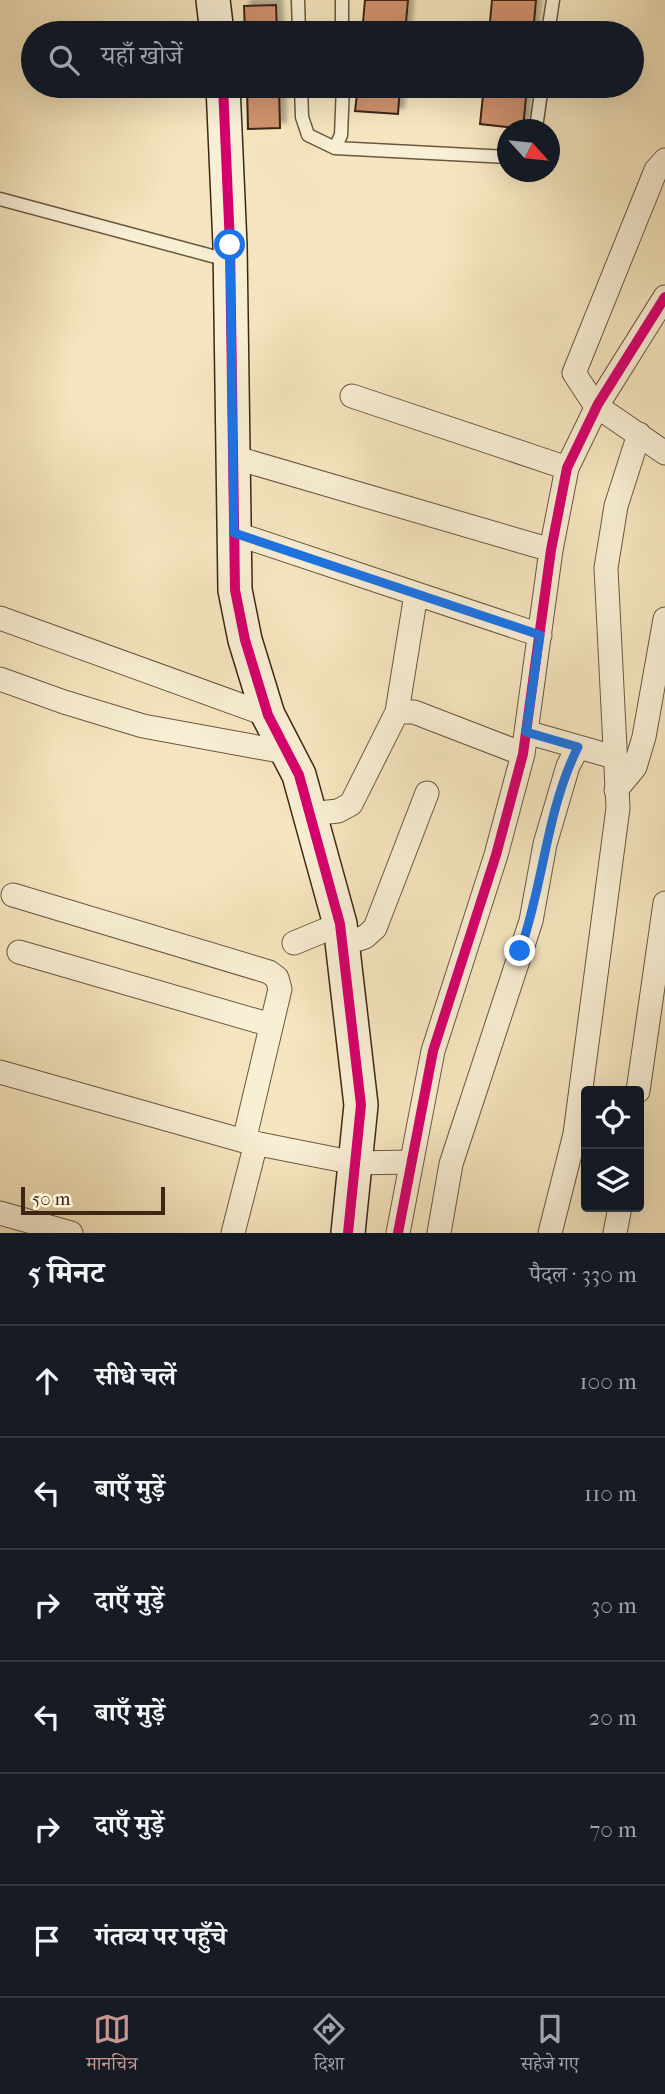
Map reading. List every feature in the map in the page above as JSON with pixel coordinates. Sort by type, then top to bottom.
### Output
[{"type":"street","points":[[212,0],[215,21]]},
{"type":"street","points":[[223,98],[238,603],[245,640],[268,715],[290,753],[310,814],[342,934],[361,1105],[348,1233]]},
{"type":"street","points":[[665,160],[656,170],[574,373],[595,405],[598,404],[665,453]]},
{"type":"street","points":[[398,1233],[433,1051],[496,855],[524,743],[551,550],[567,468],[598,404],[665,297]]},
{"type":"street","points":[[352,396],[567,468]]},
{"type":"street","points":[[550,1233],[562,1193],[579,1109],[618,808],[606,568],[616,506],[639,434]]},
{"type":"street","points":[[233,457],[551,550]]},
{"type":"street","points":[[234,533],[540,635]]},
{"type":"street","points":[[310,814],[338,811],[351,804],[397,712],[416,594]]},
{"type":"street","points":[[0,618],[268,715]]},
{"type":"street","points":[[616,790],[654,739],[665,619]]},
{"type":"street","points":[[0,678],[64,702],[143,726],[290,753]]},
{"type":"street","points":[[397,712],[414,712],[524,743],[578,747],[614,757]]},
{"type":"street","points":[[439,1233],[451,1164],[531,921],[545,844],[568,766],[578,747]]},
{"type":"street","points":[[294,943],[342,934],[365,937],[374,928],[427,793]]},
{"type":"street","points":[[13,895],[269,972],[277,978],[280,989],[271,1024],[233,1233]]},
{"type":"street","points":[[639,1086],[665,903]]},
{"type":"street","points":[[19,952],[271,1024]]},
{"type":"street","points":[[0,1072],[250,1142],[355,1163],[410,1162]]},
{"type":"street","points":[[615,1233],[619,1212]]},
{"type":"street","points":[[0,1213],[71,1233]]},
{"type":"lane","points":[[298,0],[299,21]]},
{"type":"lane","points":[[342,0],[342,21]]},
{"type":"lane","points":[[550,21],[553,0]]},
{"type":"lane","points":[[301,98],[302,117],[308,135],[335,148],[497,156]]},
{"type":"lane","points":[[335,148],[341,135],[343,98]]},
{"type":"lane","points":[[537,119],[540,98]]},
{"type":"lane","points":[[0,199],[230,261]]},
{"type":"building","points":[[365,0],[408,0],[406,21],[363,21]]},
{"type":"building","points":[[492,0],[536,0],[534,21],[490,21]]},
{"type":"building","points":[[276,5],[277,21],[245,21],[244,6]]},
{"type":"building","points":[[247,98],[279,98],[280,128],[248,129]]},
{"type":"building","points":[[357,98],[399,98],[398,114],[355,111]]},
{"type":"building","points":[[483,98],[526,98],[524,119],[497,119],[497,126],[480,124]]},
{"type":"cycle path","points":[[224,98],[230,245],[235,590],[245,640],[268,715],[299,775],[340,924],[361,1105],[348,1233]]},
{"type":"cycle path","points":[[398,1233],[433,1051],[496,855],[523,754],[551,550],[567,468],[598,404],[665,297]]},
{"type":"route","points":[[230,245],[234,533],[540,635],[526,732],[578,747],[568,766],[545,844],[538,893],[520,951]]}]
